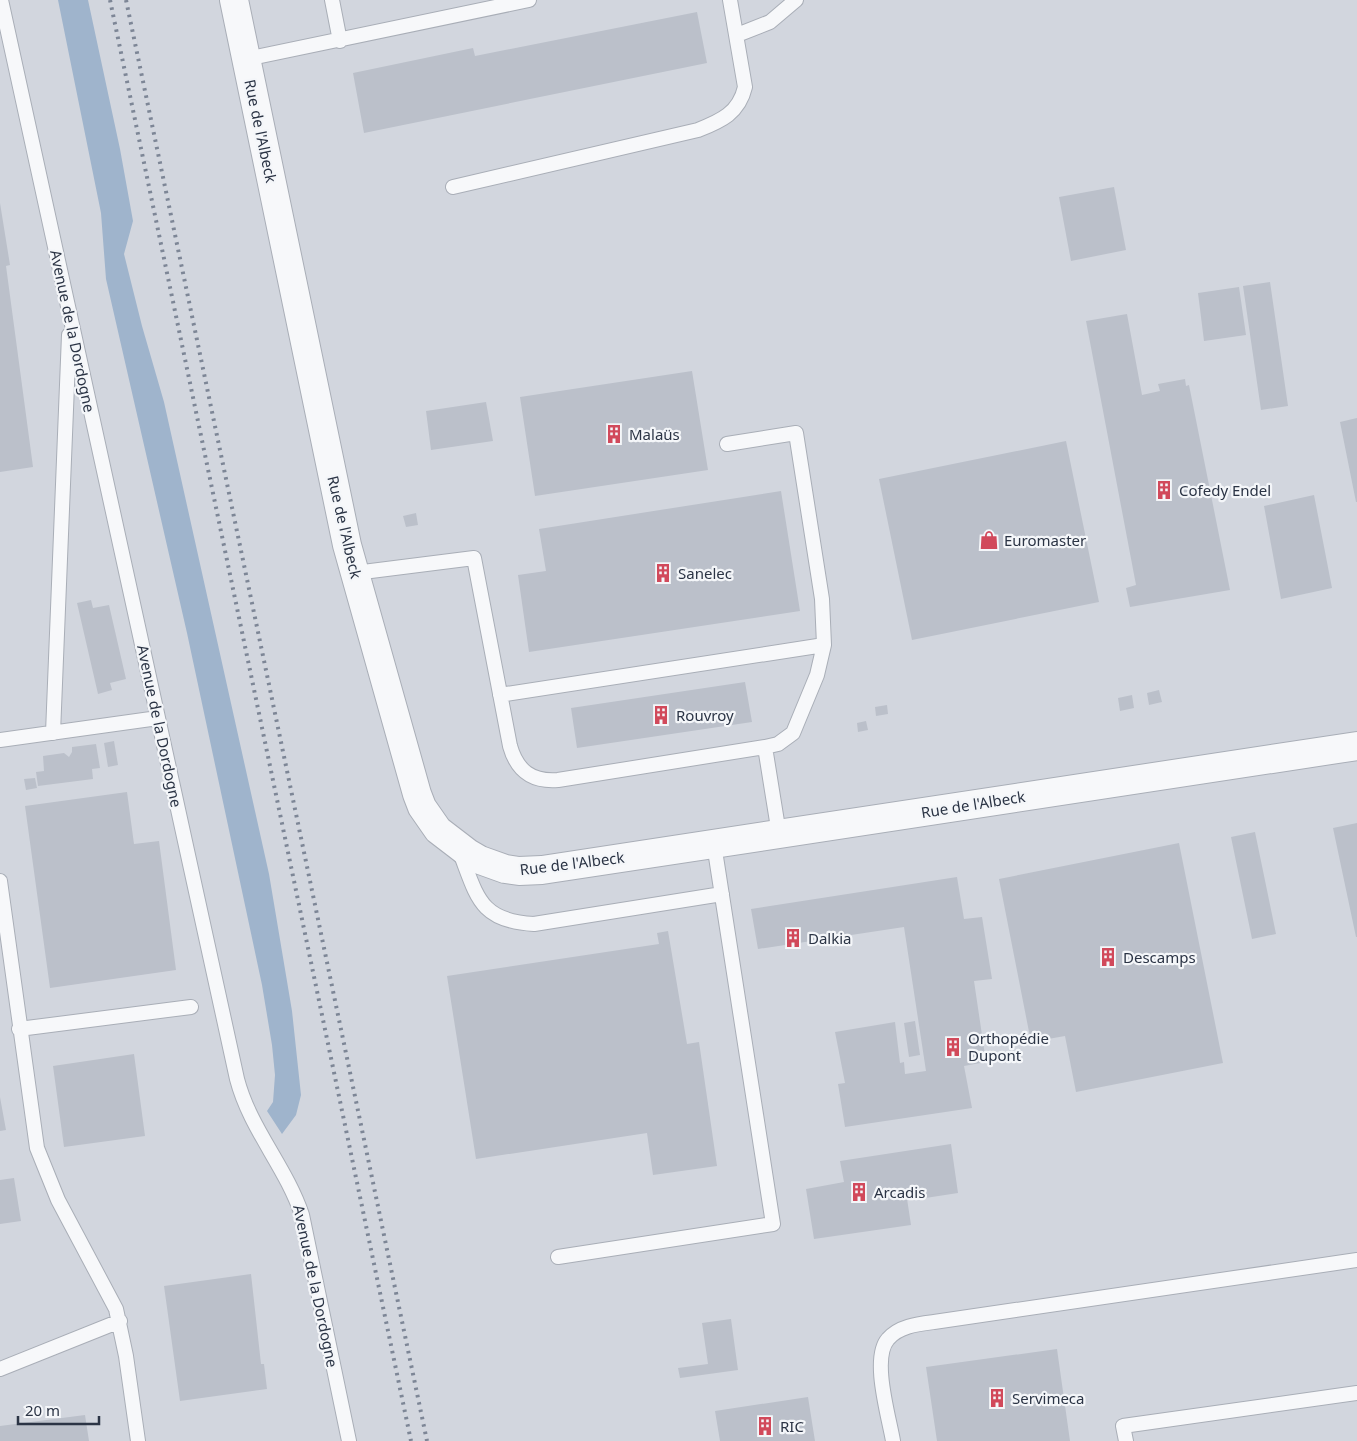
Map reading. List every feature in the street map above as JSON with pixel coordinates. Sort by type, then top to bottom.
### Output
[{"type":"street","name":"Rue de l'Albeck","points":[[234,0],[355,574],[417,794],[430,819],[446,838],[456,846],[492,865],[531,871],[1357,746]]},
{"type":"lane","name":"Avenue de la Dordogne","points":[[1,0],[240,1092],[250,1118],[293,1192],[302,1215],[349,1441]]},
{"type":"lane","points":[[246,59],[340,41],[529,0]]},
{"type":"lane","points":[[453,187],[698,130],[722,120],[738,108],[745,87],[730,0]]},
{"type":"lane","points":[[737,35],[770,22],[796,0]]},
{"type":"lane","points":[[334,2],[340,41]]},
{"type":"lane","points":[[53,733],[69,314]]},
{"type":"lane","points":[[355,574],[474,558],[513,758],[525,773],[540,780],[558,780],[778,744],[793,733],[817,675],[824,646],[822,599],[796,433],[727,444]]},
{"type":"lane","points":[[500,695],[824,646]]},
{"type":"lane","points":[[0,740],[158,718]]},
{"type":"lane","points":[[765,747],[779,834]]},
{"type":"lane","points":[[558,1257],[773,1224],[714,844]]},
{"type":"lane","points":[[456,846],[483,905],[498,918],[508,921],[534,924],[722,894]]},
{"type":"lane","points":[[0,881],[32,1123],[39,1155],[58,1200],[110,1296],[120,1321],[138,1441]]},
{"type":"lane","points":[[20,1029],[191,1007]]},
{"type":"lane","points":[[892,1441],[882,1379],[881,1355],[888,1339],[902,1329],[944,1320],[1357,1260]]},
{"type":"lane","points":[[0,1369],[120,1321]]},
{"type":"lane","points":[[1126,1441],[1124,1426],[1354,1393]]},
{"type":"shaded area","points":[[0,0],[1357,0],[1357,1441],[0,1441]]},
{"type":"water","points":[[58,0],[88,0],[120,149],[133,221],[124,254],[164,402],[269,874],[292,1011],[301,1095],[296,1115],[282,1134],[267,1111],[273,1102],[275,1075],[262,985],[187,633],[106,279],[101,213]]},
{"type":"building","points":[[697,12],[707,63],[364,133],[353,73],[473,48],[475,56]]},
{"type":"building","points":[[1114,187],[1126,250],[1071,261],[1059,197]]},
{"type":"building","points":[[0,203],[10,265],[6,266],[33,467],[0,472]]},
{"type":"building","points":[[1270,282],[1288,406],[1261,410],[1243,286]]},
{"type":"building","points":[[1239,287],[1246,335],[1204,341],[1198,293]]},
{"type":"building","name":"Cofedy Endel","points":[[1127,314],[1142,395],[1160,391],[1158,384],[1185,379],[1186,386],[1189,385],[1230,590],[1130,607],[1126,588],[1136,585],[1086,321]]},
{"type":"building","name":"Malaüs","points":[[692,371],[708,470],[535,496],[520,397]]},
{"type":"building","points":[[486,402],[493,441],[431,450],[426,411]]},
{"type":"building","points":[[1357,418],[1357,502],[1356,502],[1340,422]]},
{"type":"building","name":"Euromaster","points":[[1066,441],[1099,602],[912,640],[879,479]]},
{"type":"building","name":"Sanelec","points":[[781,491],[800,611],[529,652],[518,575],[546,571],[539,529]]},
{"type":"building","points":[[1314,495],[1332,588],[1281,599],[1264,506]]},
{"type":"building","points":[[416,513],[418,525],[406,527],[403,516]]},
{"type":"building","points":[[91,600],[93,608],[109,605],[126,679],[110,683],[112,690],[98,694],[77,603]]},
{"type":"building","name":"Rouvroy","points":[[745,682],[752,722],[577,748],[571,708]]},
{"type":"building","points":[[1159,690],[1162,702],[1149,705],[1147,693]]},
{"type":"building","points":[[1132,695],[1134,708],[1120,711],[1118,698]]},
{"type":"building","points":[[887,705],[888,714],[876,716],[875,707]]},
{"type":"building","points":[[866,721],[868,730],[858,732],[857,723]]},
{"type":"building","points":[[114,741],[118,765],[108,767],[104,743]]},
{"type":"building","points":[[96,744],[100,768],[92,769],[93,779],[38,786],[36,772],[44,771],[43,756],[64,753],[69,757],[72,747]]},
{"type":"building","points":[[35,778],[37,788],[26,790],[24,779]]},
{"type":"building","points":[[127,792],[134,844],[159,841],[176,970],[50,988],[25,806]]},
{"type":"building","points":[[1357,823],[1357,937],[1356,937],[1333,828]]},
{"type":"building","points":[[1255,832],[1276,934],[1252,939],[1231,837]]},
{"type":"building","name":"Descamps","points":[[1179,843],[1223,1063],[1076,1092],[1065,1036],[1031,1042],[999,879]]},
{"type":"building","points":[[957,877],[964,919],[982,917],[992,979],[974,981],[986,1062],[964,1066],[972,1108],[845,1127],[838,1084],[845,1083],[835,1032],[895,1022],[900,1063],[904,1062],[905,1074],[926,1071],[904,927],[758,949],[751,909]]},
{"type":"building","points":[[668,931],[687,1044],[699,1042],[717,1166],[653,1175],[647,1133],[476,1159],[447,976],[659,944],[657,933]]},
{"type":"building","points":[[915,1021],[920,1055],[909,1057],[904,1023]]},
{"type":"building","points":[[134,1054],[145,1136],[64,1147],[53,1066]]},
{"type":"building","points":[[0,1097],[6,1130],[0,1131]]},
{"type":"building","name":"Arcadis","points":[[951,1144],[958,1193],[919,1199],[918,1191],[906,1192],[911,1225],[814,1239],[806,1189],[844,1182],[840,1161]]},
{"type":"building","points":[[14,1178],[21,1221],[0,1224],[0,1180]]},
{"type":"building","points":[[251,1274],[261,1364],[264,1364],[267,1389],[180,1401],[164,1286]]},
{"type":"building","points":[[731,1319],[738,1370],[680,1378],[678,1368],[708,1364],[702,1323]]},
{"type":"building","name":"Servimeca","points":[[1057,1349],[1070,1441],[937,1441],[926,1367]]},
{"type":"building","name":"RIC","points":[[808,1397],[815,1441],[720,1441],[715,1411]]},
{"type":"building","points":[[85,1415],[89,1441],[0,1441],[0,1426]]},
{"type":"railway","points":[[110,0],[411,1441]]},
{"type":"railway","points":[[126,0],[427,1441]]},
{"type":"place","name":"Malaüs","points":[[614,434]]},
{"type":"place","name":"Cofedy Endel","points":[[1164,490]]},
{"type":"place","name":"Euromaster","points":[[989,540]]},
{"type":"place","name":"Sanelec","points":[[663,573]]},
{"type":"place","name":"Rouvroy","points":[[661,715]]},
{"type":"place","name":"Dalkia","points":[[793,938]]},
{"type":"place","name":"Descamps","points":[[1108,957]]},
{"type":"place","name":"Orthopédie Dupont","points":[[953,1047]]},
{"type":"place","name":"Arcadis","points":[[859,1192]]},
{"type":"place","name":"Servimeca","points":[[997,1398]]},
{"type":"place","name":"RIC","points":[[765,1426]]}]
